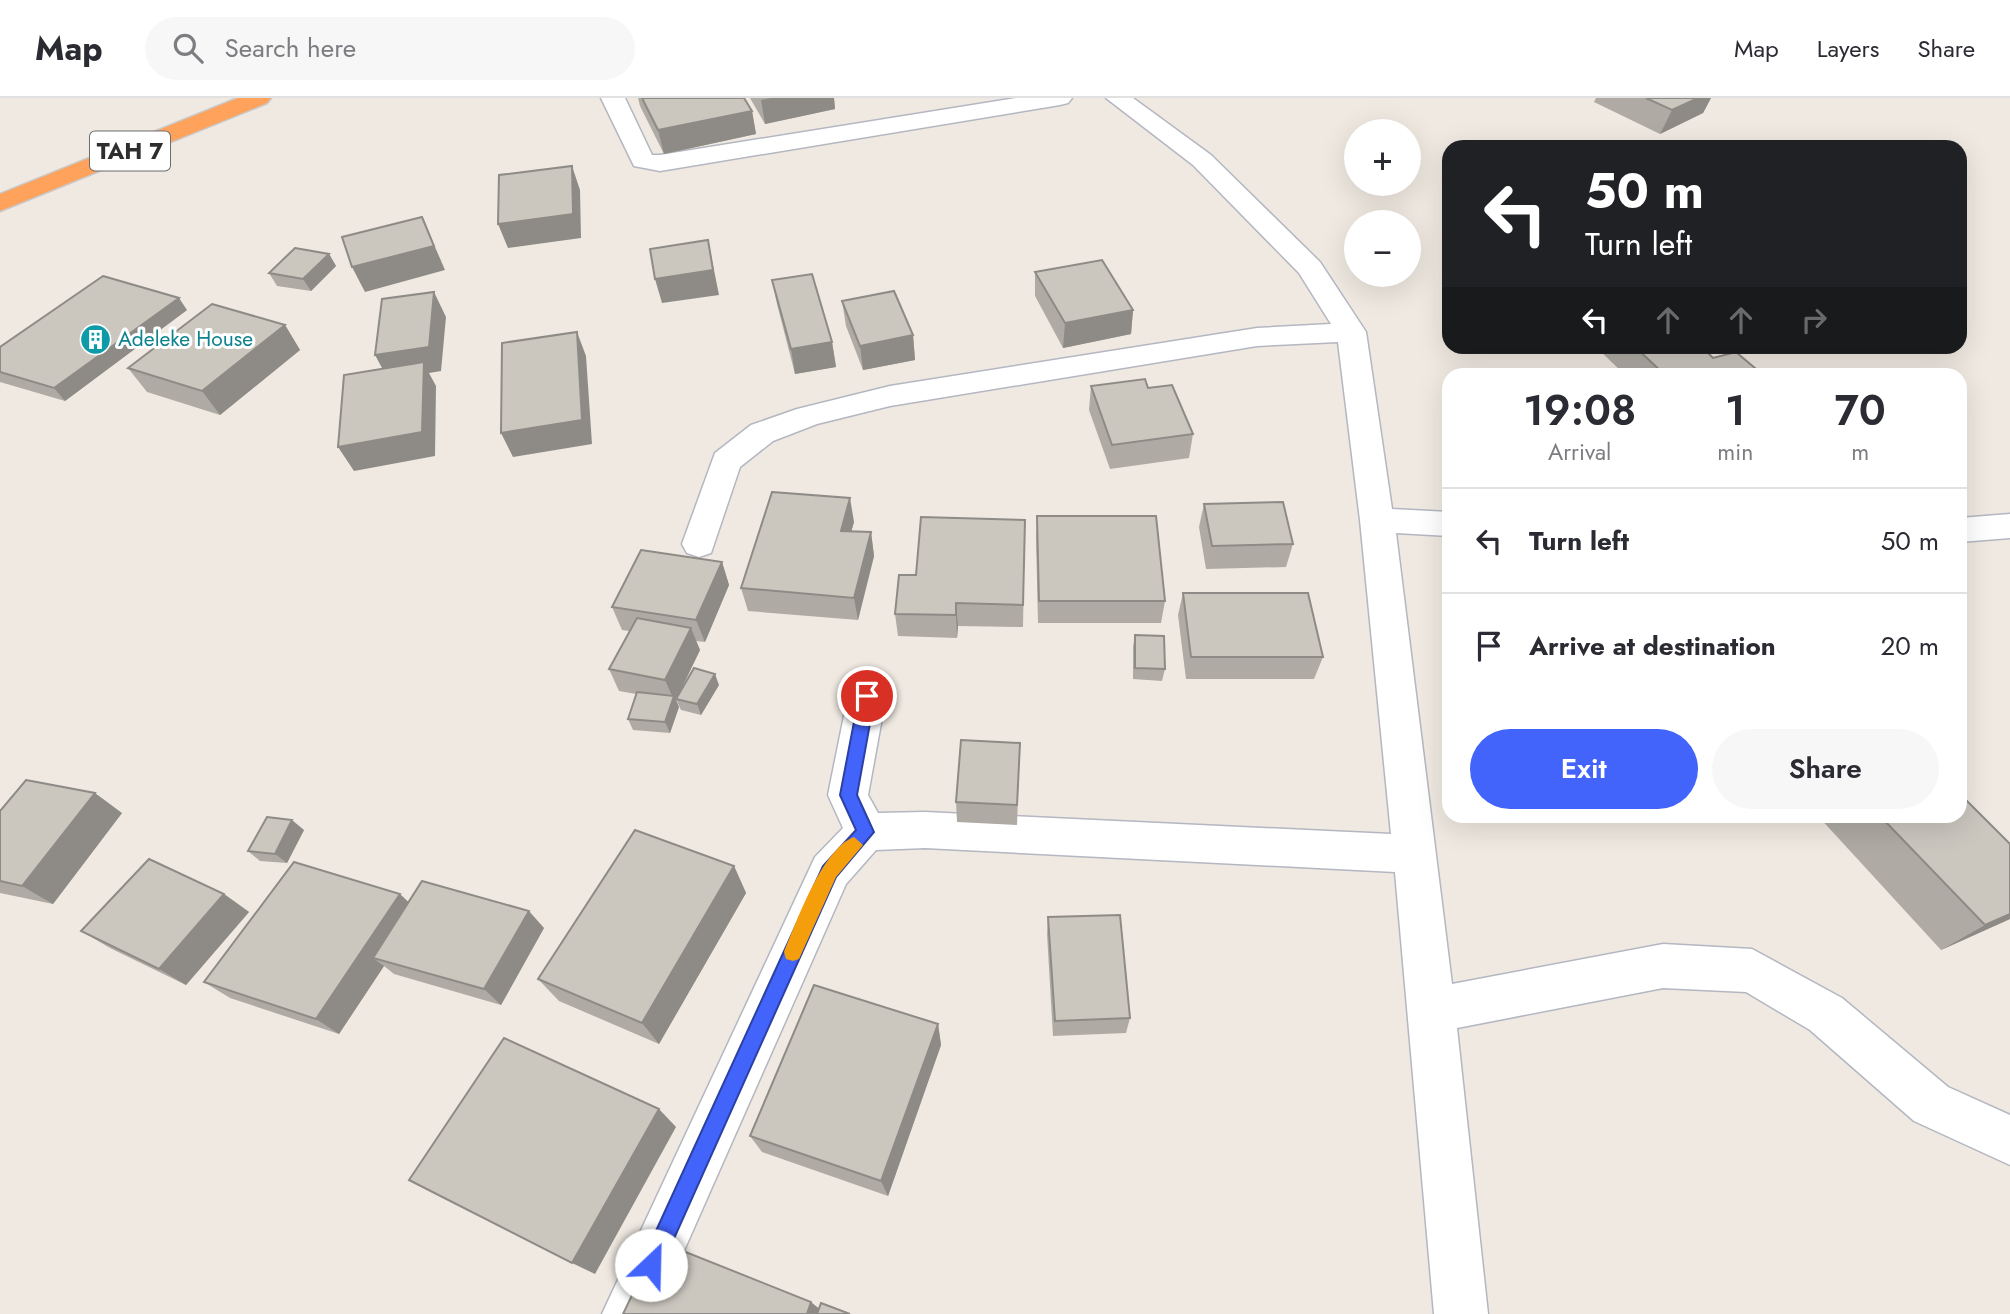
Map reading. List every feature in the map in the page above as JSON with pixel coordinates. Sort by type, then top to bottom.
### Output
[{"type":"highway","name":"TAH 7","points":[[0,203],[259,98]]},
{"type":"street","points":[[613,98],[643,161],[660,163],[1060,98]]},
{"type":"street","points":[[1118,98],[1202,160],[1310,268],[1351,332],[1377,520],[1432,1010],[1461,1314]]},
{"type":"street","points":[[699,544],[726,461],[762,433],[808,416],[890,396],[1257,337],[1351,332]]},
{"type":"street","points":[[1377,520],[1442,524]]},
{"type":"street","points":[[1967,529],[2010,526]]},
{"type":"street","points":[[866,832],[848,795],[867,696]]},
{"type":"street","points":[[629,1314],[830,871],[866,832],[925,830],[1414,854]]},
{"type":"street","points":[[1432,1010],[1663,966],[1752,971],[1826,1014],[1931,1104],[2010,1140]]},
{"type":"building","points":[[642,98],[744,98],[752,111],[658,130]]},
{"type":"building","points":[[1646,98],[1698,98],[1672,110]]},
{"type":"building","points":[[572,166],[573,214],[498,224],[499,175]]},
{"type":"building","points":[[422,217],[434,246],[352,267],[342,237]]},
{"type":"building","points":[[708,240],[713,270],[655,279],[650,249]]},
{"type":"building","points":[[295,248],[329,254],[303,279],[269,273]]},
{"type":"building","points":[[1102,260],[1133,310],[1065,323],[1035,272]]},
{"type":"building","points":[[812,274],[832,342],[791,349],[772,280]]},
{"type":"building","name":"Adeleke House","points":[[103,276],[179,298],[54,388],[0,372],[0,347]]},
{"type":"building","points":[[894,291],[913,335],[860,346],[842,301]]},
{"type":"building","points":[[434,292],[429,347],[375,355],[382,299]]},
{"type":"building","points":[[212,304],[285,325],[202,391],[128,368]]},
{"type":"building","points":[[577,332],[582,420],[501,433],[502,343]]},
{"type":"building","points":[[1643,354],[1709,354],[1713,358],[1738,354],[1755,368],[1658,368]]},
{"type":"building","points":[[424,362],[422,432],[338,447],[344,375]]},
{"type":"building","points":[[1145,379],[1148,388],[1172,385],[1193,434],[1112,445],[1091,386]]},
{"type":"building","points":[[772,492],[850,498],[841,531],[871,532],[854,598],[741,588]]},
{"type":"building","points":[[1283,502],[1293,544],[1212,546],[1204,504]]},
{"type":"building","points":[[1037,516],[1156,516],[1165,601],[1039,601]]},
{"type":"building","points":[[921,517],[1025,520],[1023,605],[956,603],[956,615],[895,614],[899,575],[916,575]]},
{"type":"building","points":[[641,550],[722,562],[696,620],[612,607]]},
{"type":"building","points":[[1183,593],[1308,593],[1323,657],[1191,657]]},
{"type":"building","points":[[637,618],[691,628],[665,680],[609,669]]},
{"type":"building","points":[[1135,635],[1164,636],[1165,669],[1135,668]]},
{"type":"building","points":[[694,668],[715,674],[697,704],[676,699]]},
{"type":"building","points":[[637,692],[674,696],[665,722],[628,719]]},
{"type":"building","points":[[961,740],[1020,743],[1017,805],[956,802]]},
{"type":"building","points":[[26,780],[95,793],[22,886],[0,881],[0,811]]},
{"type":"building","points":[[1967,801],[2010,844],[2010,914],[1985,925],[1887,823],[1967,823]]},
{"type":"building","points":[[267,817],[292,820],[275,854],[248,851]]},
{"type":"building","points":[[635,830],[734,866],[642,1023],[538,979]]},
{"type":"building","points":[[149,859],[224,894],[159,969],[81,931]]},
{"type":"building","points":[[294,862],[400,894],[316,1019],[204,982]]},
{"type":"building","points":[[422,881],[529,911],[484,989],[373,958]]},
{"type":"building","points":[[1120,915],[1130,1018],[1055,1021],[1048,917]]},
{"type":"building","points":[[814,985],[938,1024],[881,1181],[750,1136]]},
{"type":"building","points":[[504,1038],[659,1109],[572,1263],[409,1180]]},
{"type":"building","points":[[658,1241],[811,1302],[807,1314],[623,1314]]},
{"type":"building","points":[[821,1303],[850,1314],[817,1314]]},
{"type":"slow traffic","points":[[793,952],[830,871],[854,845]]},
{"type":"place","name":"Adeleke House","points":[[95,339]]},
{"type":"route","points":[[651,1265],[830,871],[866,832],[848,795],[867,696]]}]
